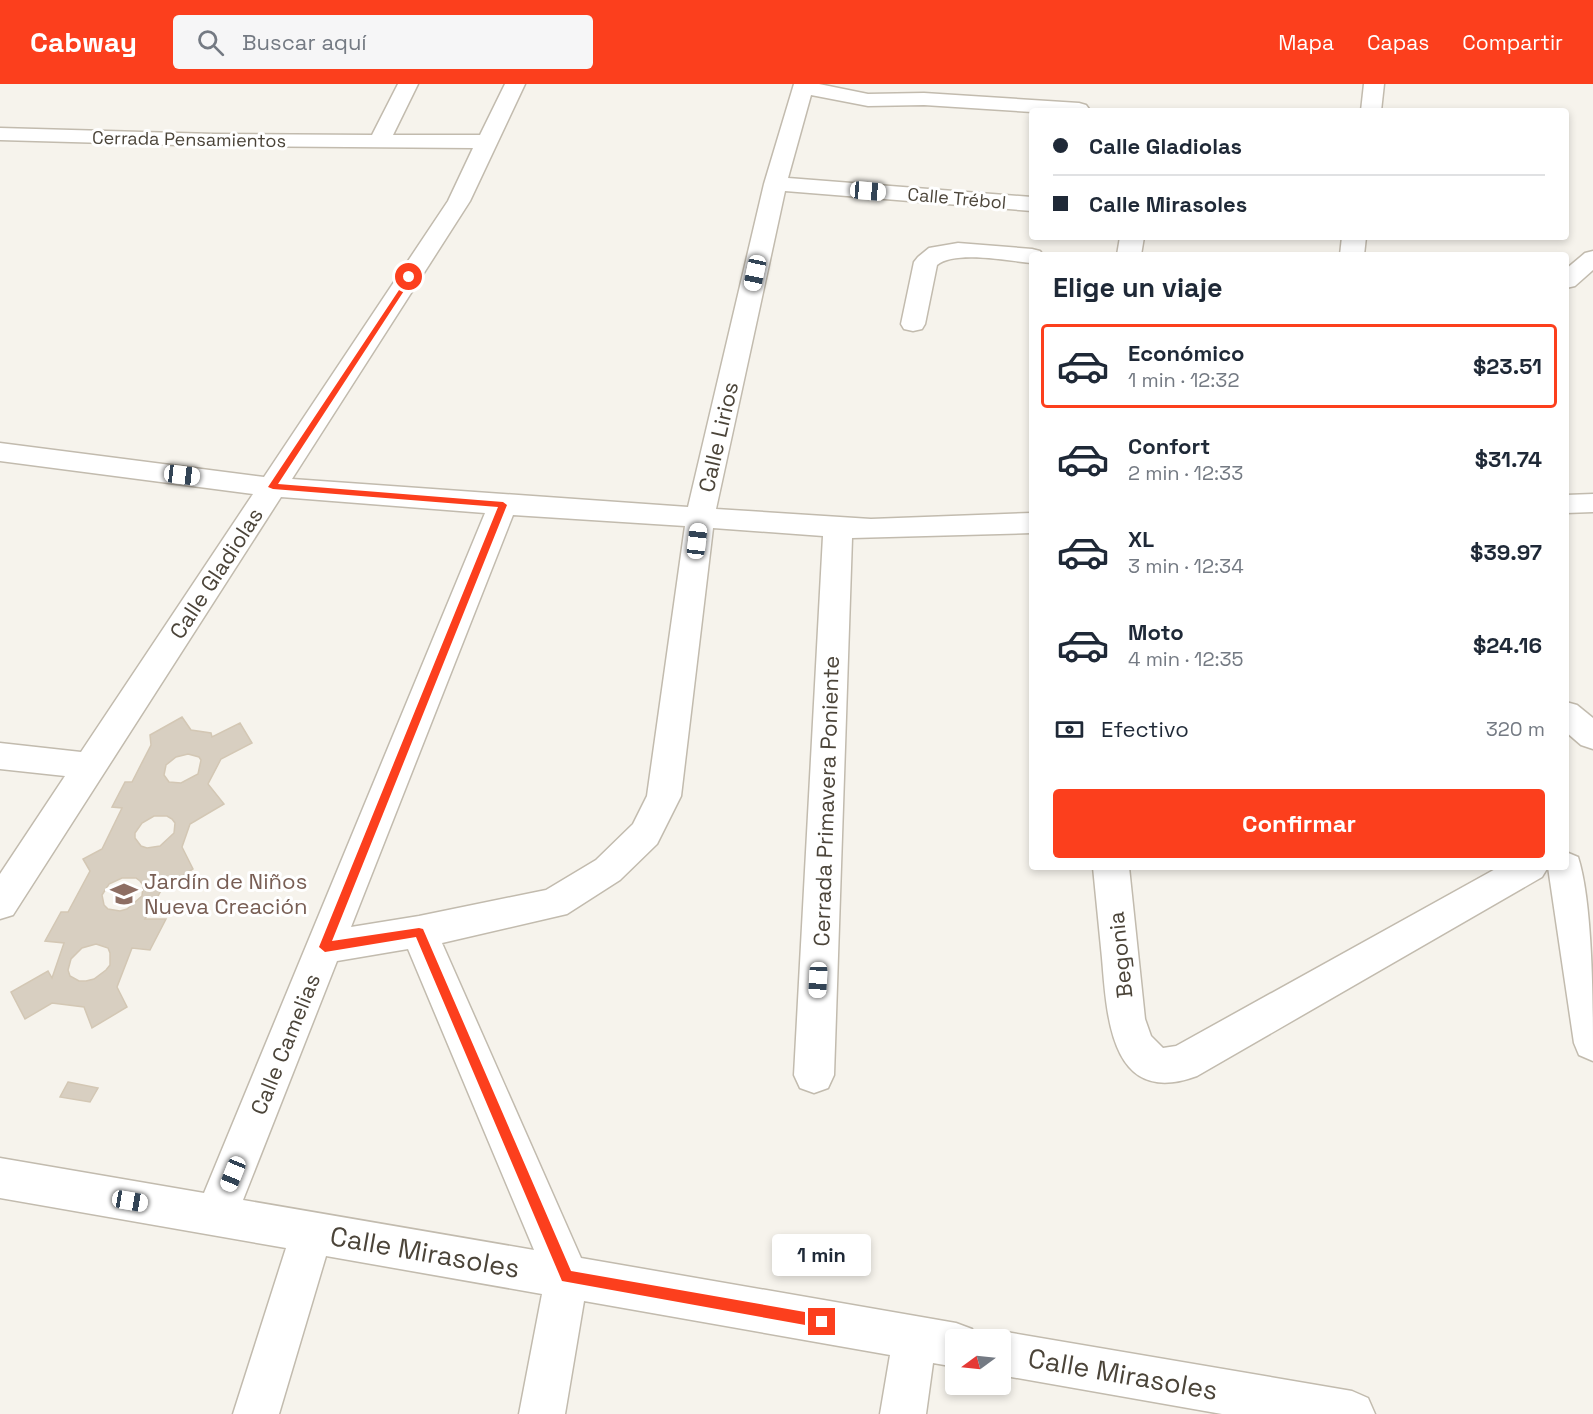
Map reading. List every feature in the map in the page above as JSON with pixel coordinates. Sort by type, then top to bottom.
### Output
[{"type":"street","points":[[379,142],[408,84]]},
{"type":"street","name":"Calle Gladiolas","points":[[0,904],[459,201],[515,84]]},
{"type":"street","points":[[1371,108],[1374,84]]},
{"type":"street","points":[[804,85],[868,100],[924,99],[1051,108]]},
{"type":"street","name":"Calle Lirios","points":[[325,947],[419,932],[554,903],[608,870],[645,834],[664,796],[700,518],[775,184],[804,85]]},
{"type":"street","name":"Cerrada Pensamientos","points":[[0,134],[214,140],[487,142]]},
{"type":"street","name":"Calle Trébol","points":[[775,184],[1029,204]]},
{"type":"street","points":[[914,324],[926,262],[937,253],[958,250],[1029,256]]},
{"type":"street","points":[[1569,278],[1593,258]]},
{"type":"street","points":[[0,452],[273,487],[503,505],[871,529],[1029,523]]},
{"type":"street","points":[[1569,504],[1593,502]]},
{"type":"street","name":"Calle Camelias","points":[[216,1216],[503,505]]},
{"type":"street","name":"Cerrada Primavera Poniente","points":[[814,1075],[838,527]]},
{"type":"street","points":[[1569,716],[1593,736]]},
{"type":"street","points":[[0,756],[89,766]]},
{"type":"street","name":"Begonia","points":[[1111,870],[1126,1018],[1133,1042],[1145,1059],[1162,1066],[1183,1062],[1525,870]]},
{"type":"street","points":[[1566,870],[1593,1043]]},
{"type":"street","points":[[419,932],[567,1277],[542,1414]]},
{"type":"street","name":"Calle Mirasoles","points":[[0,1178],[935,1341]]},
{"type":"street","points":[[256,1414],[312,1232]]},
{"type":"street","points":[[903,1414],[935,1341]]},
{"type":"street","name":"Calle Mirasoles","points":[[1011,1355],[1235,1404],[1352,1414]]},
{"type":"building","points":[[182,717],[191,730],[211,733],[212,737],[240,723],[252,743],[221,759],[208,784],[224,804],[190,824],[182,847],[193,869],[162,889],[145,919],[166,919],[150,950],[132,948],[117,987],[127,1007],[92,1028],[84,1007],[52,1003],[25,1019],[11,992],[48,971],[52,978],[64,943],[45,941],[61,912],[68,912],[90,871],[83,859],[102,849],[122,808],[112,807],[125,782],[132,782],[151,745],[150,735]],"holes":[[[188,754],[199,757],[201,760],[198,774],[181,783],[169,782],[164,775],[166,765],[176,757]],[[154,816],[167,816],[175,823],[174,833],[160,846],[147,848],[141,846],[135,838],[135,833],[142,823]],[[122,878],[136,878],[143,885],[142,896],[127,909],[120,911],[108,909],[104,905],[102,895],[109,884]],[[96,944],[108,948],[110,953],[110,965],[94,979],[79,981],[70,976],[68,970],[71,959],[82,948]]]},
{"type":"building","points":[[68,1082],[98,1088],[90,1102],[60,1097]]},
{"type":"place","name":"Jardín de Niños Nueva Creación","points":[[124,894]]},
{"type":"route","points":[[409,277],[273,487],[503,505],[325,947],[419,932],[567,1277],[822,1322]]}]
